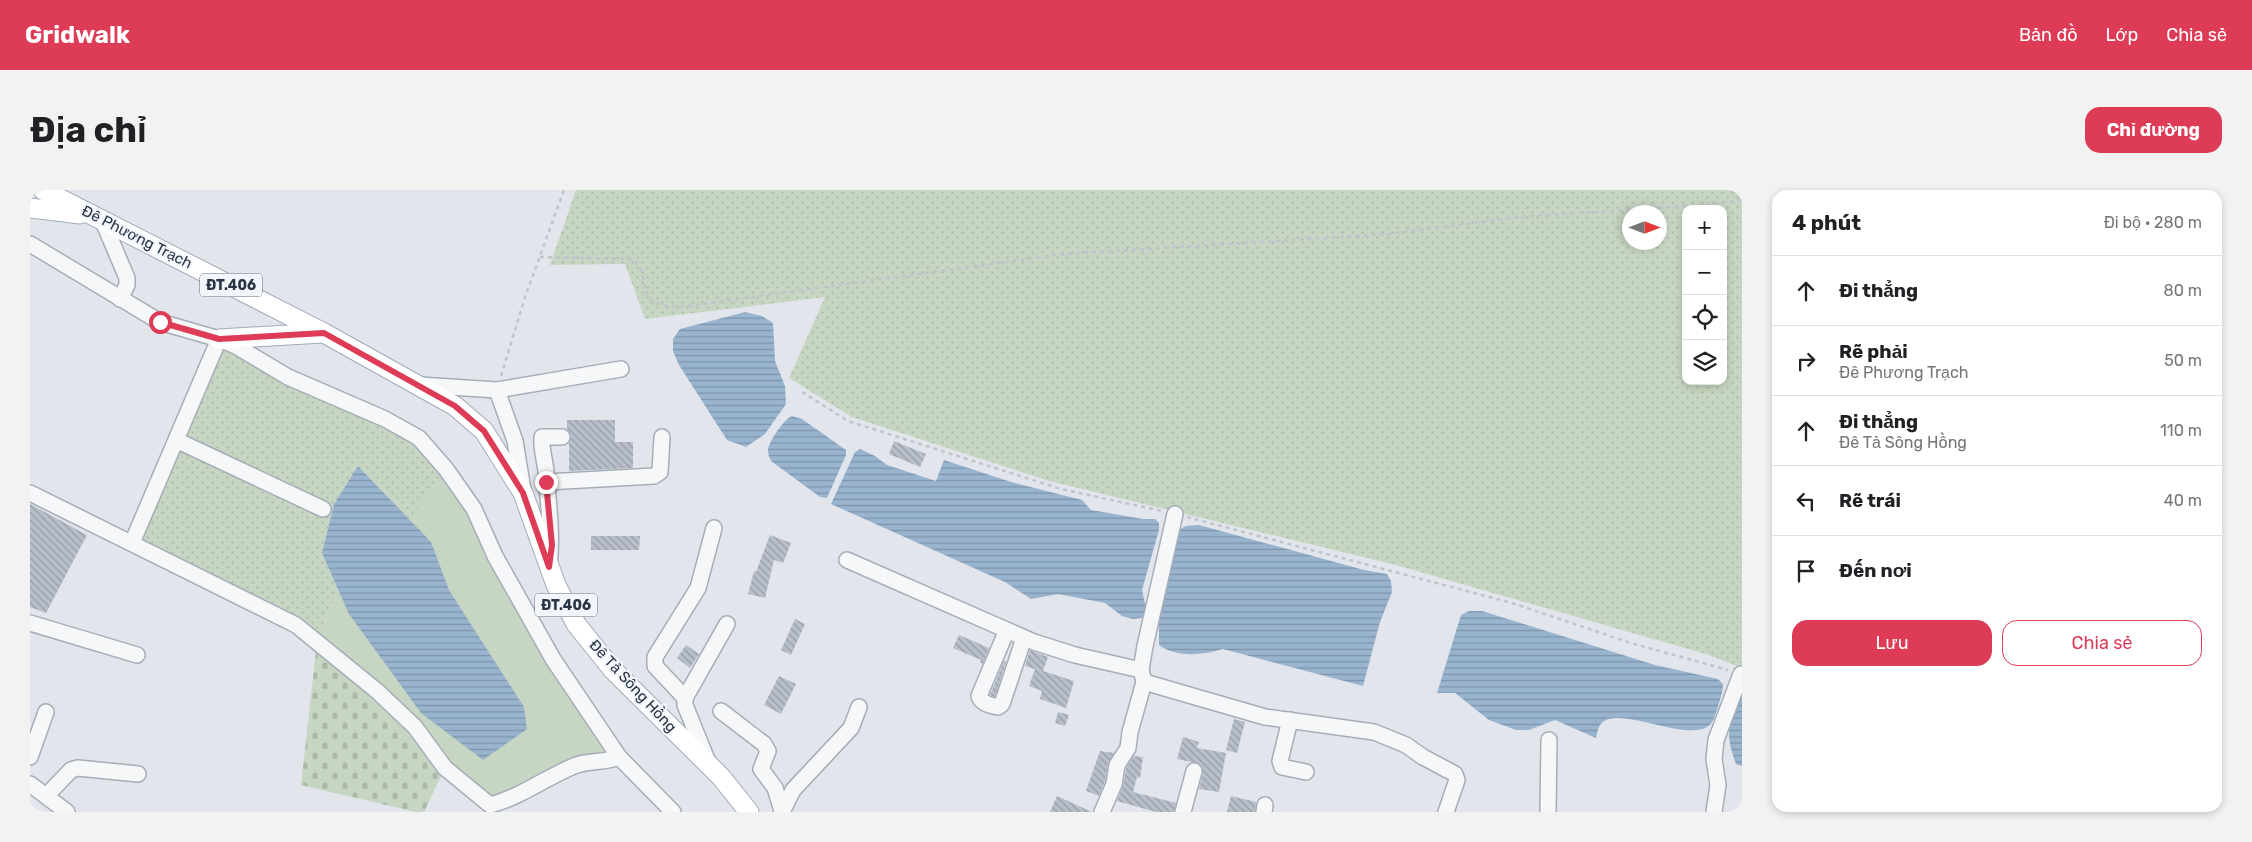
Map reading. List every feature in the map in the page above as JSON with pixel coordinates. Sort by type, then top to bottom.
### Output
[{"type":"main road","name":"Đê Phương Trạch","points":[[43,190],[324,333],[416,384]]},
{"type":"main road","points":[[30,208],[99,218]]},
{"type":"main road","points":[[219,339],[324,333]]},
{"type":"main road","name":"Đê Tả Sông Hồng","points":[[416,384],[455,406],[484,431],[523,493],[556,585],[576,624],[614,670],[709,765],[749,812]]},
{"type":"street","points":[[99,218],[127,278],[127,285],[120,299]]},
{"type":"street","points":[[30,244],[160,322],[219,339],[288,377],[385,420],[419,438],[446,469],[474,509],[495,556],[553,659],[582,698],[619,757],[673,812]]},
{"type":"street","points":[[132,543],[219,339]]},
{"type":"street","points":[[416,384],[497,390],[620,369]]},
{"type":"street","points":[[497,390],[516,441],[523,493]]},
{"type":"street","points":[[549,567],[552,545],[541,450],[542,438],[562,437]]},
{"type":"street","points":[[546,482],[654,476],[660,472],[662,437]]},
{"type":"street","points":[[176,440],[323,509]]},
{"type":"street","points":[[30,493],[296,625],[377,691],[414,727],[445,768],[490,805],[510,800],[576,765],[608,762],[619,757]]},
{"type":"street","points":[[1102,812],[1114,784],[1117,766],[1128,748],[1143,676],[1145,646],[1175,514]]},
{"type":"street","points":[[685,698],[655,666],[655,657],[698,588],[714,528]]},
{"type":"street","points":[[847,560],[1024,638],[1143,676],[1227,708],[1290,720],[1374,732],[1406,745],[1423,757],[1455,774],[1456,783],[1446,812]]},
{"type":"street","points":[[30,623],[137,655]]},
{"type":"street","points":[[709,765],[685,705],[685,698],[727,624]]},
{"type":"street","points":[[1007,630],[979,696],[981,701],[989,705],[998,706],[1002,704],[1024,638]]},
{"type":"street","points":[[1714,812],[1718,785],[1714,759],[1716,740],[1741,674]]},
{"type":"street","points":[[782,812],[793,790],[851,728],[859,707]]},
{"type":"street","points":[[721,711],[764,744],[768,751],[761,769],[775,788],[782,812]]},
{"type":"street","points":[[30,757],[46,712]]},
{"type":"street","points":[[1290,720],[1280,760],[1282,766],[1306,772]]},
{"type":"street","points":[[1548,812],[1549,740]]},
{"type":"street","points":[[46,796],[71,770],[78,768],[138,774]]},
{"type":"street","points":[[1182,812],[1194,772]]},
{"type":"street","points":[[30,784],[67,812]]},
{"type":"path","points":[[497,390],[525,297],[564,190]]},
{"type":"path","points":[[540,257],[632,259],[638,264],[647,294],[655,304],[666,307],[680,307],[1064,254],[1389,234],[1519,217],[1701,206],[1742,200]]},
{"type":"path","points":[[802,392],[848,421],[1061,489],[1175,514],[1512,603],[1631,643],[1741,674]]},
{"type":"green space","points":[[576,190],[1742,190],[1742,668],[1709,655],[1396,565],[1049,481],[852,417],[789,378],[825,297],[645,319],[625,264],[550,265]]},
{"type":"green space","points":[[219,339],[419,438],[446,469],[409,519],[358,466],[334,504],[322,553],[338,589],[317,642],[132,543]]},
{"type":"green space","points":[[446,469],[495,556],[619,757],[576,765],[490,805],[317,642],[338,589],[322,553]]},
{"type":"green space","points":[[317,642],[377,691],[445,768],[424,812],[416,812],[301,785]]},
{"type":"water","points":[[745,312],[762,316],[773,323],[775,361],[785,386],[786,404],[765,434],[746,447],[727,440],[679,365],[673,351],[673,339],[680,329]]},
{"type":"water","points":[[792,416],[802,419],[846,450],[846,455],[827,498],[820,497],[771,461],[768,454],[771,440],[781,425]]},
{"type":"water","points":[[860,449],[875,456],[887,465],[936,481],[944,460],[1011,482],[1082,500],[1091,510],[1143,519],[1155,519],[1159,523],[1159,530],[1142,590],[1146,608],[1142,618],[1133,619],[1122,616],[1105,603],[1058,594],[1031,599],[1005,582],[831,504],[855,452]]},
{"type":"water","points":[[358,466],[431,542],[449,590],[524,707],[527,729],[483,760],[421,713],[349,614],[322,553],[334,504]]},
{"type":"water","points":[[1199,525],[1364,570],[1387,574],[1391,581],[1392,592],[1380,622],[1363,686],[1223,649],[1207,653],[1182,654],[1159,645],[1159,624],[1178,530],[1186,526]]},
{"type":"water","points":[[1469,611],[1482,611],[1655,665],[1718,679],[1723,684],[1723,687],[1714,718],[1707,727],[1696,730],[1682,730],[1621,718],[1609,719],[1600,725],[1596,738],[1555,720],[1529,730],[1516,730],[1489,720],[1455,693],[1437,693],[1461,615]]},
{"type":"water","points":[[1742,695],[1742,766],[1736,764],[1730,745],[1729,730],[1732,714],[1739,696]]},
{"type":"building","points":[[567,420],[615,420],[615,442],[633,442],[633,468],[569,471],[569,443],[571,437],[567,429]]},
{"type":"building","points":[[894,441],[926,454],[920,467],[889,454]]},
{"type":"building","points":[[30,504],[87,535],[46,613],[30,607]]},
{"type":"building","points":[[770,535],[791,543],[783,563],[774,560],[765,598],[748,594],[754,571],[756,572]]},
{"type":"building","points":[[591,536],[640,536],[639,550],[591,550]]},
{"type":"building","points":[[795,619],[805,624],[791,655],[781,650]]},
{"type":"building","points":[[959,635],[989,648],[983,664],[980,662],[981,660],[953,648]]},
{"type":"building","points":[[686,645],[699,654],[690,668],[677,658]]},
{"type":"building","points":[[1030,650],[1048,657],[1043,671],[1074,681],[1066,708],[1040,699],[1042,691],[1029,686],[1035,669],[1025,666]]},
{"type":"building","points":[[1004,661],[1006,662],[995,697],[990,695]]},
{"type":"building","points":[[779,676],[796,684],[781,714],[764,705]]},
{"type":"building","points":[[1058,712],[1069,715],[1065,726],[1055,723]]},
{"type":"building","points":[[1234,719],[1245,722],[1237,753],[1226,750]]},
{"type":"building","points":[[1183,737],[1199,742],[1197,748],[1226,753],[1219,792],[1199,789],[1203,773],[1200,764],[1177,759]]},
{"type":"building","points":[[1100,751],[1114,753],[1108,763],[1105,781],[1099,796],[1086,791]]},
{"type":"building","points":[[1134,756],[1143,757],[1140,778],[1137,777],[1133,792],[1176,803],[1174,812],[1156,812],[1117,801],[1123,786],[1126,768]]},
{"type":"building","points":[[1057,796],[1092,812],[1050,812]]},
{"type":"building","points":[[1231,796],[1256,802],[1255,812],[1227,812]]},
{"type":"route","points":[[160,322],[219,339],[324,333],[455,406],[484,431],[523,493],[549,567],[552,545],[546,482]]}]
